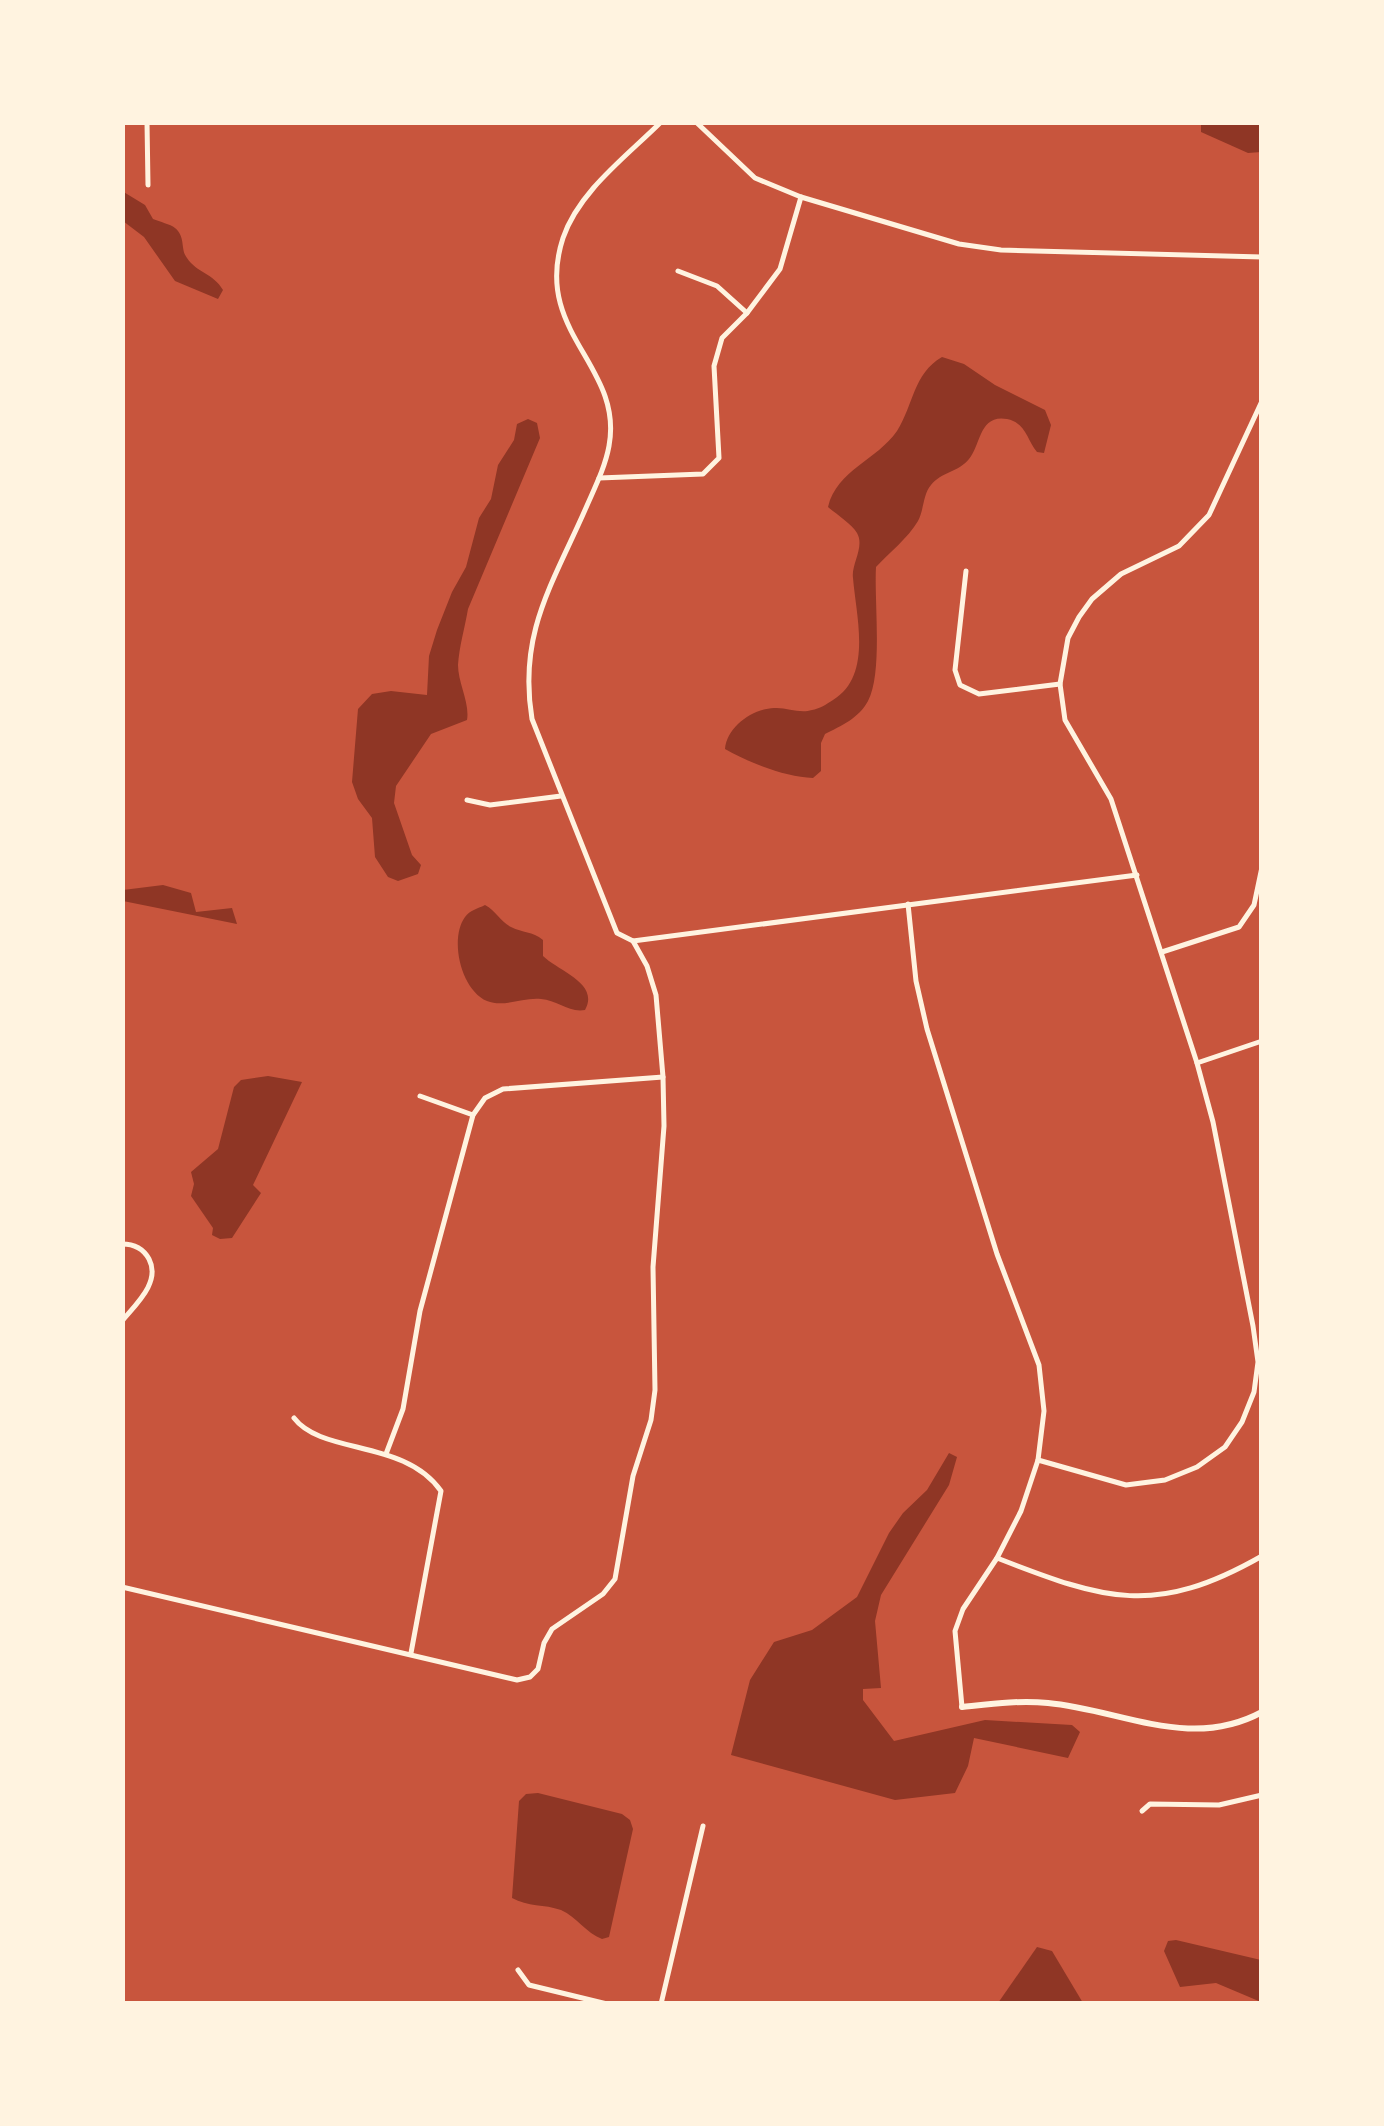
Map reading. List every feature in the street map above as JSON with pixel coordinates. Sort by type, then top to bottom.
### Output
[{"type":"street","points":[[147,122],[148,184]]},
{"type":"street","points":[[661,122],[577,210],[564,237],[557,266],[558,294],[564,320],[598,377],[609,406],[610,444],[535,624],[528,658],[527,689],[532,719],[617,933],[633,941],[1137,875]]},
{"type":"street","points":[[696,122],[755,178],[801,197],[959,244],[1001,250],[1262,257]]},
{"type":"street","points":[[599,478],[703,474],[719,458],[714,366],[722,338],[780,270],[801,197]]},
{"type":"street","points":[[678,272],[717,286],[747,313]]},
{"type":"street","points":[[1038,1460],[1126,1485],[1166,1480],[1197,1468],[1225,1447],[1242,1422],[1254,1392],[1258,1325],[1197,1063],[1111,799],[1065,720],[1060,684],[1068,638],[1078,616],[1121,574],[1179,546],[1209,515],[1262,401]]},
{"type":"street","points":[[966,571],[956,670],[960,685],[979,694],[1060,684]]},
{"type":"street","points":[[468,800],[490,804],[562,796]]},
{"type":"street","points":[[1162,952],[1239,928],[1254,905],[1262,867]]},
{"type":"street","points":[[908,904],[916,981],[927,1029],[996,1254],[1039,1364],[1044,1411],[1038,1460],[1020,1511],[997,1558],[964,1608],[956,1631],[962,1706],[1051,1703],[1180,1730],[1211,1730],[1244,1722],[1262,1712]]},
{"type":"street","points":[[122,1587],[517,1680],[530,1677],[538,1668],[544,1643],[552,1630],[603,1594],[614,1579],[632,1476],[651,1420],[654,1390],[653,1266],[664,1126],[662,1077],[656,995],[633,941]]},
{"type":"street","points":[[1197,1063],[1262,1041]]},
{"type":"street","points":[[386,1454],[403,1409],[420,1311],[473,1115],[485,1098],[503,1089],[662,1077]]},
{"type":"street","points":[[420,1096],[473,1115]]},
{"type":"street","points":[[122,1244],[132,1244],[146,1253],[153,1268],[149,1287],[122,1322]]},
{"type":"street","points":[[294,1418],[311,1433],[386,1454],[430,1475],[441,1491],[411,1652]]},
{"type":"street","points":[[997,1558],[1072,1587],[1128,1598],[1184,1591],[1225,1577],[1262,1556]]},
{"type":"street","points":[[1142,1811],[1150,1804],[1220,1805],[1262,1795]]},
{"type":"street","points":[[662,2004],[703,1826]]},
{"type":"street","points":[[518,1970],[529,1985],[607,2004]]},
{"type":"shaded area","points":[[1201,123],[1261,123],[1261,152],[1248,153],[1201,132]]},
{"type":"shaded area","points":[[122,191],[145,205],[153,219],[178,232],[187,258],[223,290],[218,299],[175,281],[144,237],[123,221]]},
{"type":"shaded area","points":[[942,357],[964,364],[1045,410],[1051,425],[1044,453],[1037,452],[1018,424],[1007,419],[991,421],[965,463],[928,489],[914,527],[876,567],[877,655],[873,689],[860,712],[825,734],[821,743],[821,771],[813,778],[791,775],[725,749],[730,733],[749,716],[774,708],[817,709],[845,689],[853,676],[859,644],[853,573],[859,538],[828,507],[849,474],[897,431],[925,372]]},
{"type":"shaded area","points":[[528,419],[537,423],[540,438],[468,609],[462,637],[458,665],[467,720],[431,734],[396,786],[394,803],[412,855],[421,865],[418,874],[398,881],[388,877],[375,857],[372,818],[358,799],[352,782],[358,709],[372,694],[391,691],[427,695],[429,656],[437,630],[466,567],[479,518],[491,499],[498,465],[514,440],[517,424]]},
{"type":"shaded area","points":[[163,885],[191,893],[196,912],[232,908],[237,924],[123,901],[123,890]]},
{"type":"shaded area","points":[[485,905],[511,927],[543,940],[543,956],[575,978],[587,992],[585,1010],[541,999],[493,1003],[478,995],[464,975],[458,938],[465,917]]},
{"type":"shaded area","points":[[268,1076],[302,1082],[253,1185],[261,1193],[232,1238],[220,1239],[212,1235],[213,1228],[191,1196],[191,1172],[218,1149],[234,1087],[241,1080]]},
{"type":"shaded area","points":[[949,1453],[957,1457],[949,1485],[881,1595],[875,1621],[881,1688],[863,1689],[863,1700],[894,1741],[985,1720],[1072,1725],[1080,1732],[1068,1758],[974,1738],[968,1766],[955,1793],[895,1800],[731,1755],[750,1680],[774,1642],[812,1630],[857,1597],[889,1533],[927,1490]]},
{"type":"shaded area","points":[[538,1793],[622,1814],[630,1820],[633,1829],[609,1937],[596,1936],[561,1910],[512,1898],[519,1801],[526,1794]]},
{"type":"shaded area","points":[[1168,1941],[1261,1960],[1261,2002],[1216,1983],[1180,1987],[1164,1951]]},
{"type":"shaded area","points":[[1037,1947],[1052,1951],[1083,2003],[998,2003]]}]
